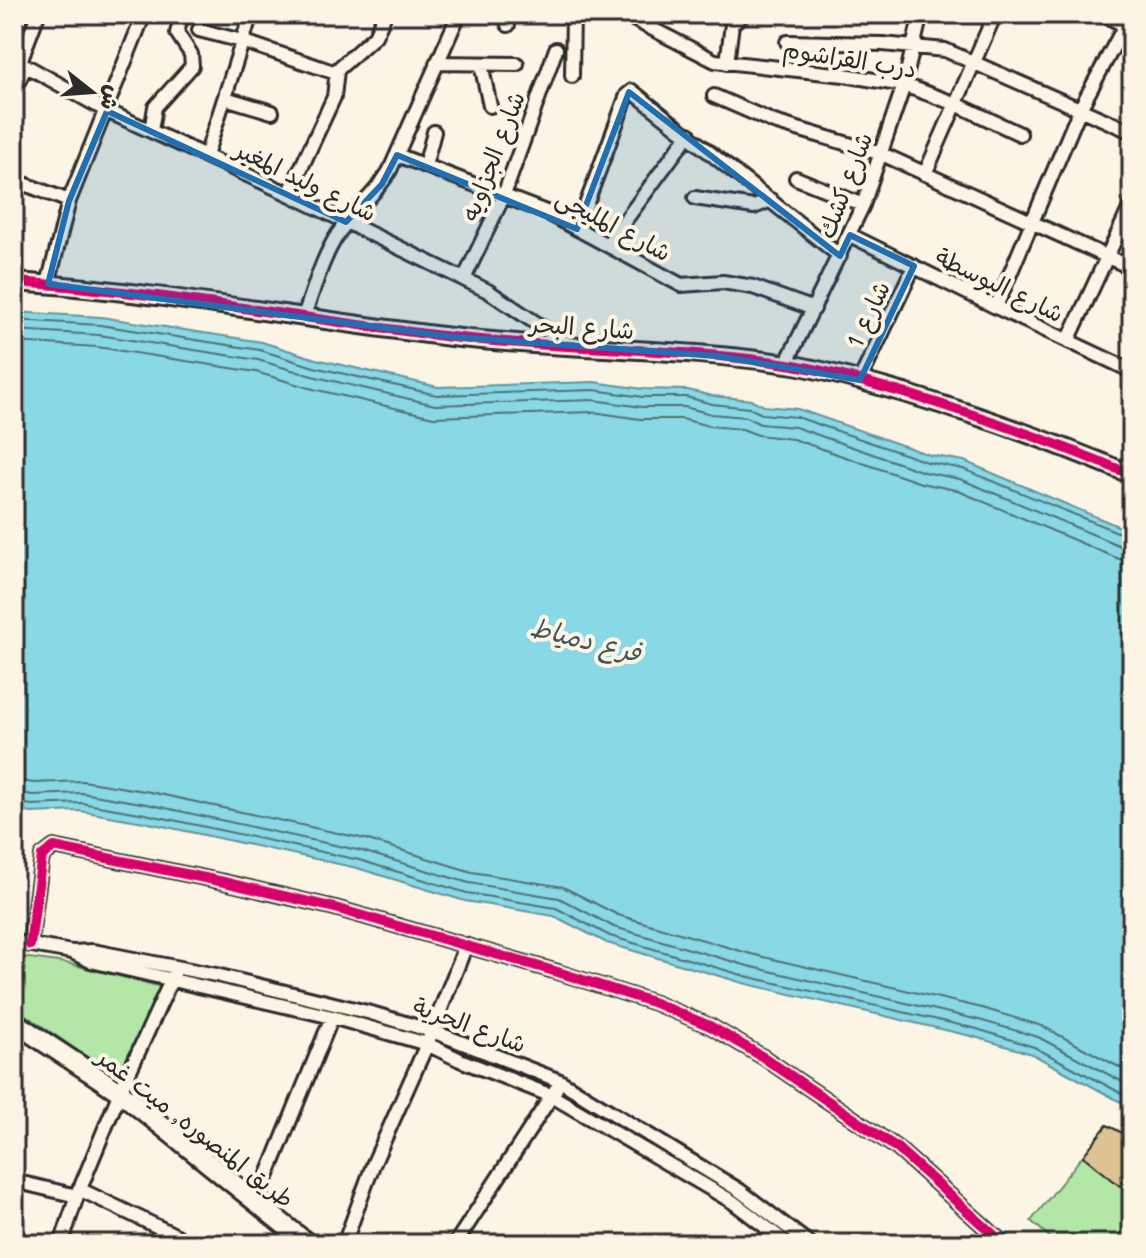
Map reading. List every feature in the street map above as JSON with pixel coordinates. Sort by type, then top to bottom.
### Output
[{"type":"main road","name":"طريق المنصوره, ميت غمر","points":[[14,1022],[120,1092],[308,1244]]},
{"type":"street","points":[[14,90],[20,62],[38,14]]},
{"type":"street","points":[[48,284],[69,201],[144,14]]},
{"type":"street","points":[[151,131],[155,107],[192,66],[191,54],[177,33],[182,14]]},
{"type":"street","points":[[206,156],[251,14]]},
{"type":"street","points":[[289,194],[334,97],[336,73],[375,36],[385,14]]},
{"type":"street","points":[[304,316],[331,245],[346,222],[382,184],[397,155],[459,14]]},
{"type":"street","points":[[572,76],[573,14]]},
{"type":"street","name":"درب القراشوم","points":[[629,14],[707,57],[727,63],[844,75],[904,85],[956,104],[1020,134]]},
{"type":"street","points":[[727,63],[732,24],[743,14]]},
{"type":"street","name":"شارع كشك","points":[[786,364],[863,205],[904,85],[921,14]]},
{"type":"street","points":[[925,174],[995,14]]},
{"type":"street","points":[[996,307],[1080,109],[1128,19],[1101,14]]},
{"type":"street","points":[[199,30],[336,73]]},
{"type":"street","points":[[787,42],[915,46],[945,50],[1132,132]]},
{"type":"street","name":"شارع الجزاويه","points":[[464,279],[504,195],[556,49]]},
{"type":"street","name":"شارع وليد المغير","points":[[20,62],[107,111],[464,279],[530,317],[569,345]]},
{"type":"street","points":[[436,63],[517,64]]},
{"type":"street","points":[[481,64],[490,106]]},
{"type":"street","points":[[577,229],[612,131],[629,92],[634,92],[840,256]]},
{"type":"street","points":[[714,96],[774,122],[882,154],[1132,268]]},
{"type":"street","points":[[225,98],[272,112]]},
{"type":"street","points":[[425,166],[434,132]]},
{"type":"street","points":[[607,245],[689,134]]},
{"type":"street","name":"شارع المليجى","points":[[397,155],[546,212],[681,285],[723,282],[753,287],[814,309]]},
{"type":"street","points":[[796,178],[863,205]]},
{"type":"street","points":[[14,180],[69,201]]},
{"type":"street","points":[[695,198],[754,207],[771,200]]},
{"type":"street","points":[[1068,341],[1132,203]]},
{"type":"street","name":"شارع البوسطة","points":[[850,235],[1132,371]]},
{"type":"street","name":"شارع 1","points":[[860,380],[914,266]]},
{"type":"street","name":"شارع البحر","points":[[14,282],[453,337],[786,364],[860,380],[985,417],[1132,475]]},
{"type":"street","points":[[30,945],[42,856],[54,847],[321,905],[466,945],[655,1003],[710,1026],[763,1057],[897,1148],[1004,1244]]},
{"type":"street","name":"شارع الحرية","points":[[14,942],[72,952],[93,951],[176,967],[430,1038],[466,1045],[560,1081],[654,1137],[810,1244]]},
{"type":"street","points":[[344,1244],[373,1165],[430,1038],[466,945]]},
{"type":"street","name":"شارع الحرية","points":[[72,952],[91,961],[172,981],[332,1017],[369,1019]]},
{"type":"street","points":[[61,1244],[78,1193],[176,967]]},
{"type":"street","points":[[256,1204],[332,1017]]},
{"type":"street","name":"شارع الحرية","points":[[430,1038],[460,1060],[552,1096],[647,1151],[736,1196],[788,1244]]},
{"type":"street","points":[[460,1060],[466,1045]]},
{"type":"street","points":[[455,1244],[560,1081]]},
{"type":"street","points":[[647,1151],[654,1137]]},
{"type":"street","points":[[14,1181],[78,1193],[177,1236],[179,1244]]},
{"type":"highlighted area","points":[[629,92],[840,256],[850,235],[914,266],[860,380],[717,356],[453,337],[48,284],[69,201],[107,111],[346,222],[382,184],[397,155],[577,229]]},
{"type":"green space","points":[[14,956],[66,963],[162,987],[122,1071],[112,1074],[14,1007]]},
{"type":"green space","points":[[1107,1125],[1132,1138],[1132,1244],[1058,1244],[1031,1221]]},
{"type":"water","name":"فرع دمياط","points":[[14,312],[101,317],[262,342],[316,359],[438,387],[594,382],[643,389],[688,390],[752,400],[764,406],[798,409],[930,455],[964,461],[1132,532],[1132,1108],[1032,1054],[975,1037],[743,983],[607,943],[554,916],[465,901],[357,868],[144,822],[80,811],[31,813],[14,809]]},
{"type":"building","points":[[1107,1125],[1132,1138],[1132,1172],[1120,1186],[1083,1156]]},
{"type":"cycle path","points":[[14,282],[123,292],[451,337],[709,355],[794,365],[852,378],[995,422],[1132,475]]},
{"type":"cycle path","points":[[30,945],[42,856],[54,847],[335,908],[561,973],[655,1003],[710,1026],[763,1057],[897,1148],[1004,1244]]}]
